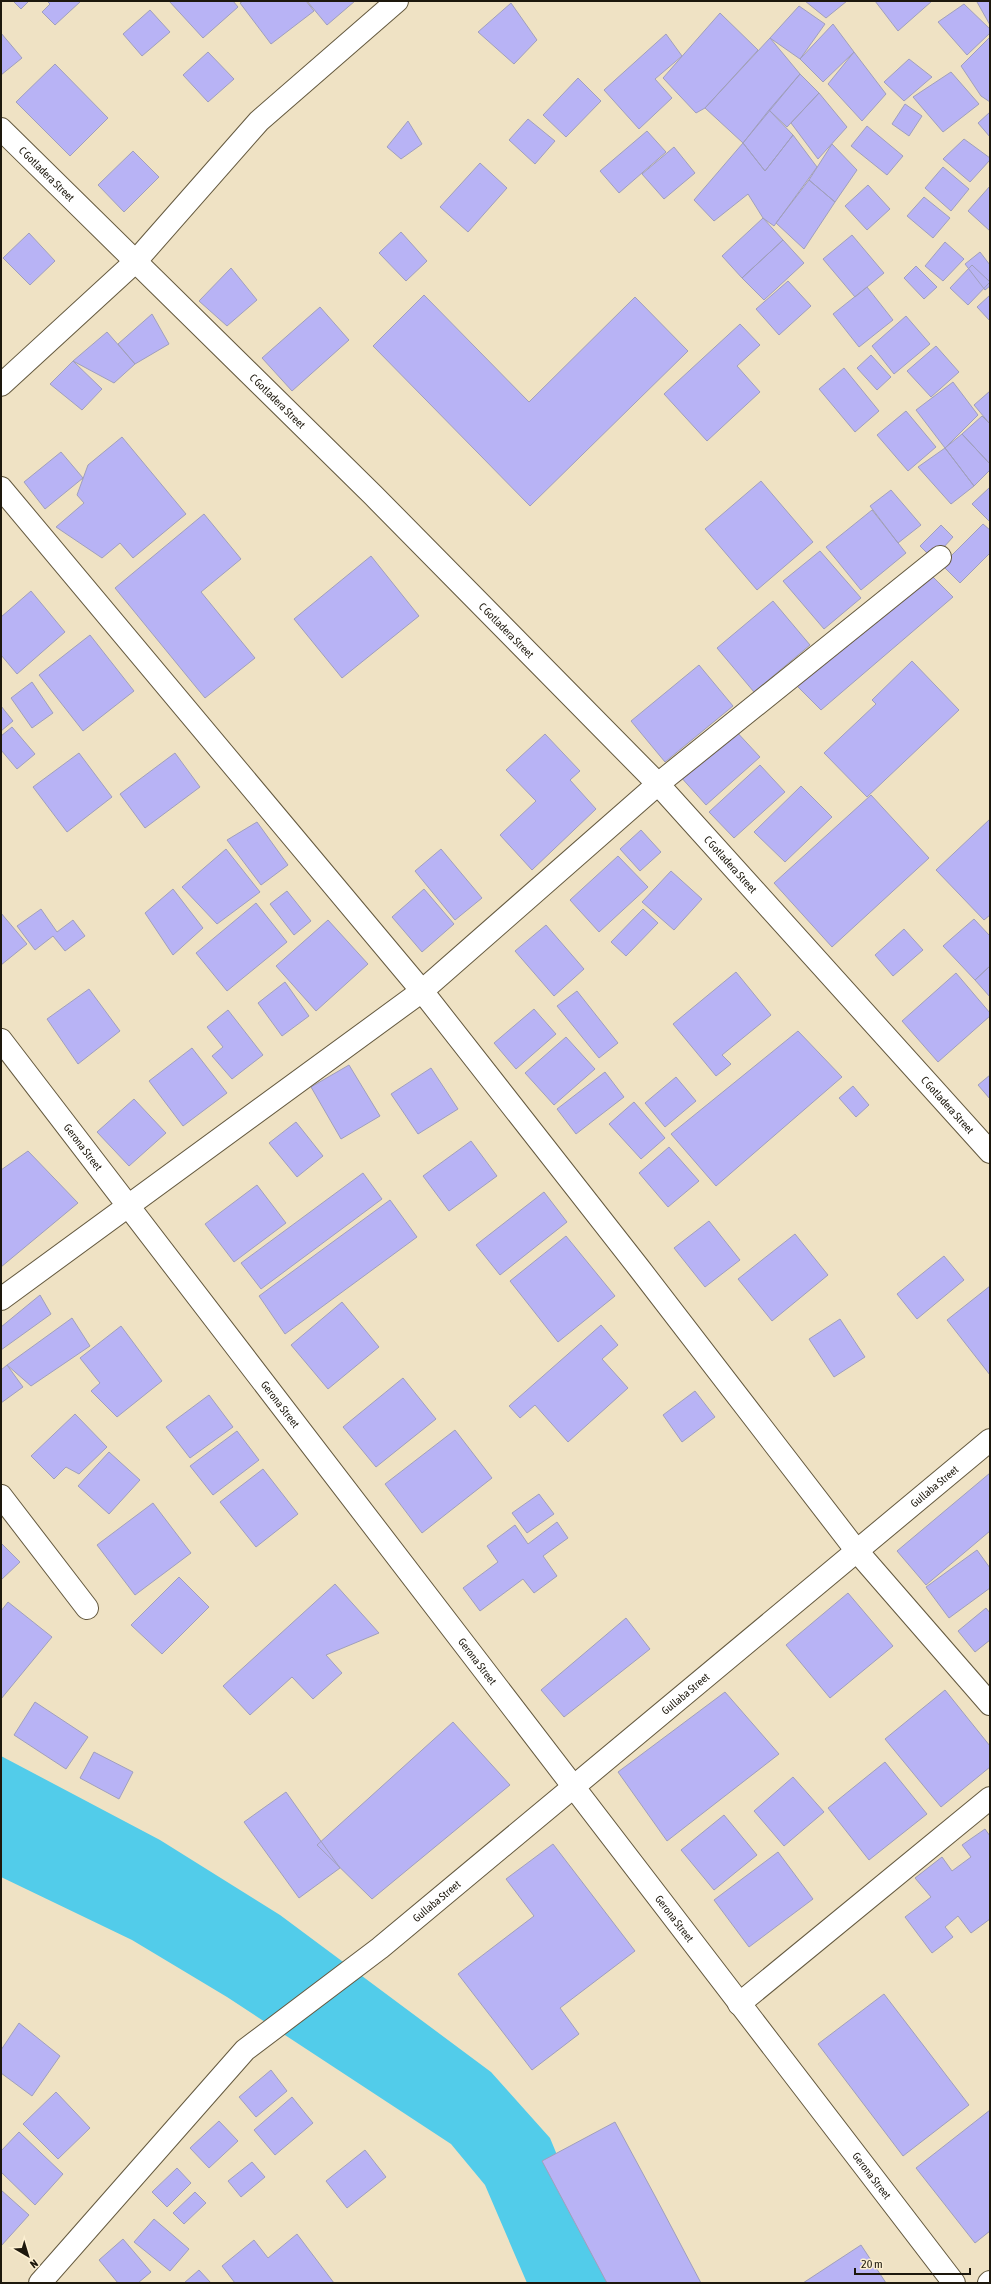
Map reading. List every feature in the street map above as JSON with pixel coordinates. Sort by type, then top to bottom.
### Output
[{"type":"street","points":[[1,385],[135,262],[259,121],[397,1]]},
{"type":"street","name":"C Gotladera Street","points":[[1,129],[367,490],[658,784],[990,1152]]},
{"type":"street","points":[[1,488],[422,991],[639,1268],[856,1550],[990,1704]]},
{"type":"street","points":[[1,1300],[422,991],[658,784],[940,557]]},
{"type":"street","name":"Gerona Street","points":[[1,1040],[130,1206],[739,2004],[954,2283]]},
{"type":"street","name":"Gullaba Street","points":[[40,2283],[245,2050],[380,1948],[574,1788],[856,1550],[990,1440]]},
{"type":"street","points":[[1,1496],[87,1608]]},
{"type":"street","points":[[739,2004],[990,1798]]},
{"type":"water","points":[[1,1756],[160,1840],[280,1915],[491,2072],[550,2138],[610,2283],[527,2283],[485,2185],[451,2144],[227,1997],[132,1940],[1,1877]]},
{"type":"building","points":[[13,1],[29,1],[21,9]]},
{"type":"building","points":[[47,1],[81,1],[55,25],[42,12],[50,4]]},
{"type":"building","points":[[169,1],[233,1],[238,7],[203,38]]},
{"type":"building","points":[[243,1],[306,1],[314,11],[271,44],[240,3]]},
{"type":"building","points":[[307,1],[355,1],[327,25]]},
{"type":"building","points":[[805,1],[847,1],[826,18]]},
{"type":"building","points":[[875,1],[932,1],[898,31]]},
{"type":"building","points":[[990,1],[990,25],[977,2]]},
{"type":"building","points":[[511,3],[537,40],[514,64],[478,32]]},
{"type":"building","points":[[964,4],[990,29],[990,33],[967,55],[938,22]]},
{"type":"building","points":[[799,6],[825,24],[800,59],[770,38]]},
{"type":"building","points":[[150,10],[170,32],[142,56],[123,34]]},
{"type":"building","points":[[720,13],[758,50],[705,108],[696,113],[663,78]]},
{"type":"building","points":[[833,24],[854,52],[823,82],[800,59]]},
{"type":"building","points":[[1,33],[22,58],[1,75]]},
{"type":"building","points":[[666,34],[682,56],[655,79],[672,98],[639,129],[604,90]]},
{"type":"building","points":[[990,37],[990,102],[981,96],[961,66]]},
{"type":"building","points":[[770,38],[800,74],[743,143],[705,108]]},
{"type":"building","points":[[208,52],[234,79],[208,102],[183,75]]},
{"type":"building","points":[[854,52],[886,94],[862,121],[828,84]]},
{"type":"building","points":[[909,59],[932,77],[904,101],[884,82]]},
{"type":"building","points":[[55,64],[108,118],[70,156],[16,102]]},
{"type":"building","points":[[951,72],[979,104],[943,132],[913,97]]},
{"type":"building","points":[[800,74],[819,93],[787,127],[769,110]]},
{"type":"building","points":[[578,78],[601,101],[566,137],[543,115]]},
{"type":"building","points":[[819,93],[847,127],[818,159],[791,123]]},
{"type":"building","points":[[905,104],[922,116],[909,136],[892,124]]},
{"type":"building","points":[[769,110],[793,135],[765,171],[743,143]]},
{"type":"building","points":[[990,112],[990,137],[978,123]]},
{"type":"building","points":[[528,119],[555,141],[535,164],[509,140]]},
{"type":"building","points":[[408,121],[422,144],[401,159],[387,147]]},
{"type":"building","points":[[867,126],[903,156],[887,175],[851,146]]},
{"type":"building","points":[[647,131],[666,152],[619,193],[600,171]]},
{"type":"building","points":[[793,135],[817,167],[774,226],[763,218],[748,194],[714,221],[694,200],[743,143],[765,171]]},
{"type":"building","points":[[964,139],[990,158],[990,160],[970,182],[943,159]]},
{"type":"building","points":[[832,144],[857,170],[835,202],[809,180]]},
{"type":"building","points":[[674,147],[695,173],[664,199],[642,174]]},
{"type":"building","points":[[133,151],[159,177],[124,212],[98,185]]},
{"type":"building","points":[[480,163],[507,188],[468,232],[440,207]]},
{"type":"building","points":[[943,167],[969,189],[951,211],[925,188]]},
{"type":"building","points":[[809,180],[835,202],[804,249],[776,223]]},
{"type":"building","points":[[868,185],[890,209],[867,230],[845,206]]},
{"type":"building","points":[[990,186],[990,231],[968,211]]},
{"type":"building","points":[[924,197],[950,218],[933,238],[907,216]]},
{"type":"building","points":[[763,218],[783,240],[742,278],[722,256]]},
{"type":"building","points":[[401,232],[427,261],[406,281],[379,253]]},
{"type":"building","points":[[29,233],[55,261],[30,285],[3,258]]},
{"type":"building","points":[[852,235],[884,273],[855,297],[823,259]]},
{"type":"building","points":[[783,240],[804,263],[764,300],[742,278]]},
{"type":"building","points":[[945,242],[964,259],[943,281],[925,266]]},
{"type":"building","points":[[980,252],[990,265],[990,286],[985,290],[965,264]]},
{"type":"building","points":[[972,265],[990,282],[968,305],[950,288]]},
{"type":"building","points":[[916,266],[937,287],[924,299],[904,278]]},
{"type":"building","points":[[231,268],[257,300],[227,326],[199,301]]},
{"type":"building","points":[[788,281],[811,306],[779,335],[756,309]]},
{"type":"building","points":[[867,287],[893,320],[859,347],[833,314]]},
{"type":"building","points":[[424,295],[529,402],[635,297],[688,351],[530,506],[373,346]]},
{"type":"building","points":[[990,295],[990,321],[977,307]]},
{"type":"building","points":[[320,307],[349,340],[292,391],[262,358]]},
{"type":"building","points":[[152,314],[169,344],[135,364],[118,344]]},
{"type":"building","points":[[906,316],[930,344],[894,374],[872,346]]},
{"type":"building","points":[[740,324],[760,345],[737,366],[760,392],[707,441],[664,394]]},
{"type":"building","points":[[107,332],[135,364],[114,383],[73,361]]},
{"type":"building","points":[[936,346],[959,372],[931,397],[907,371]]},
{"type":"building","points":[[871,355],[891,377],[877,390],[857,368]]},
{"type":"building","points":[[73,361],[102,389],[82,410],[50,384]]},
{"type":"building","points":[[844,368],[879,411],[855,432],[819,389]]},
{"type":"building","points":[[953,382],[978,415],[945,448],[916,410]]},
{"type":"building","points":[[990,391],[990,424],[974,405]]},
{"type":"building","points":[[906,411],[936,447],[908,471],[877,435]]},
{"type":"building","points":[[982,416],[990,424],[990,464],[962,434]]},
{"type":"building","points":[[962,434],[990,464],[990,470],[974,486],[945,448]]},
{"type":"building","points":[[122,437],[186,514],[133,558],[120,543],[102,558],[56,527],[84,503],[77,495],[88,465]]},
{"type":"building","points":[[945,448],[974,486],[951,504],[918,467]]},
{"type":"building","points":[[61,452],[83,478],[45,509],[24,482]]},
{"type":"building","points":[[761,481],[813,542],[757,590],[705,529]]},
{"type":"building","points":[[990,487],[990,522],[972,504]]},
{"type":"building","points":[[891,490],[921,525],[898,543],[870,506]]},
{"type":"building","points":[[872,510],[906,553],[861,590],[826,547]]},
{"type":"building","points":[[204,514],[241,559],[201,592],[255,658],[205,698],[115,588]]},
{"type":"building","points":[[983,524],[990,530],[990,553],[960,583],[942,565]]},
{"type":"building","points":[[941,525],[953,537],[933,559],[920,546]]},
{"type":"building","points":[[820,551],[861,598],[824,629],[783,581]]},
{"type":"building","points":[[371,556],[419,616],[342,678],[294,619]]},
{"type":"building","points":[[925,569],[953,597],[821,710],[794,683]]},
{"type":"building","points":[[31,591],[65,632],[17,674],[1,655],[1,617]]},
{"type":"building","points":[[773,601],[810,645],[754,692],[717,648]]},
{"type":"building","points":[[90,635],[134,691],[83,731],[39,675]]},
{"type":"building","points":[[912,661],[959,710],[867,797],[824,753],[876,704],[872,700]]},
{"type":"building","points":[[699,665],[733,706],[665,762],[631,721]]},
{"type":"building","points":[[32,682],[53,713],[32,728],[11,698]]},
{"type":"building","points":[[1,706],[13,721],[1,731]]},
{"type":"building","points":[[12,727],[35,754],[17,769],[1,750],[1,736]]},
{"type":"building","points":[[733,728],[760,757],[706,805],[679,775]]},
{"type":"building","points":[[545,734],[580,771],[570,780],[596,809],[532,870],[500,835],[536,801],[506,770]]},
{"type":"building","points":[[79,753],[112,797],[67,832],[33,787]]},
{"type":"building","points":[[175,753],[200,787],[145,828],[120,794]]},
{"type":"building","points":[[760,765],[785,792],[734,838],[709,812]]},
{"type":"building","points":[[801,786],[832,817],[785,862],[754,832]]},
{"type":"building","points":[[871,795],[929,858],[832,947],[774,883]]},
{"type":"building","points":[[990,819],[990,915],[984,920],[936,870]]},
{"type":"building","points":[[257,822],[288,865],[261,885],[227,840]]},
{"type":"building","points":[[641,830],[661,852],[640,871],[620,849]]},
{"type":"building","points":[[226,849],[260,892],[217,924],[182,887]]},
{"type":"building","points":[[441,849],[482,898],[455,920],[415,871]]},
{"type":"building","points":[[618,856],[648,887],[599,932],[570,900]]},
{"type":"building","points":[[671,871],[702,899],[674,930],[642,902]]},
{"type":"building","points":[[173,889],[203,928],[173,955],[145,913]]},
{"type":"building","points":[[424,889],[454,924],[422,952],[392,917]]},
{"type":"building","points":[[287,891],[311,921],[294,935],[270,904]]},
{"type":"building","points":[[256,903],[287,942],[227,991],[196,953]]},
{"type":"building","points":[[41,909],[57,932],[73,920],[85,936],[65,951],[53,936],[35,950],[17,926]]},
{"type":"building","points":[[643,909],[658,923],[626,956],[611,942]]},
{"type":"building","points":[[1,913],[27,944],[1,965]]},
{"type":"building","points":[[974,919],[990,936],[990,966],[975,980],[943,946]]},
{"type":"building","points":[[328,920],[368,964],[316,1011],[276,966]]},
{"type":"building","points":[[546,925],[584,969],[554,996],[515,951]]},
{"type":"building","points":[[904,929],[923,950],[893,976],[875,955]]},
{"type":"building","points":[[990,966],[990,997],[975,980]]},
{"type":"building","points":[[736,972],[771,1015],[722,1055],[731,1064],[716,1076],[673,1024]]},
{"type":"building","points":[[956,973],[990,1013],[990,1016],[938,1062],[902,1021]]},
{"type":"building","points":[[285,982],[309,1016],[282,1036],[258,1003]]},
{"type":"building","points":[[89,989],[120,1031],[78,1064],[47,1019]]},
{"type":"building","points":[[577,991],[618,1043],[599,1058],[557,1006]]},
{"type":"building","points":[[534,1009],[556,1034],[516,1069],[494,1043]]},
{"type":"building","points":[[228,1010],[263,1055],[232,1079],[212,1056],[223,1047],[207,1027]]},
{"type":"building","points":[[798,1031],[842,1077],[716,1186],[671,1134]]},
{"type":"building","points":[[566,1037],[595,1069],[554,1105],[525,1073]]},
{"type":"building","points":[[192,1048],[227,1093],[183,1126],[149,1081]]},
{"type":"building","points":[[349,1065],[380,1116],[341,1139],[311,1087]]},
{"type":"building","points":[[431,1068],[458,1109],[418,1134],[391,1094]]},
{"type":"building","points":[[605,1072],[624,1097],[576,1134],[557,1109]]},
{"type":"building","points":[[990,1075],[990,1099],[978,1085]]},
{"type":"building","points":[[676,1077],[696,1101],[665,1127],[645,1103]]},
{"type":"building","points":[[853,1086],[869,1105],[856,1117],[839,1098]]},
{"type":"building","points":[[134,1099],[166,1133],[129,1166],[97,1132]]},
{"type":"building","points":[[634,1102],[665,1138],[641,1159],[609,1124]]},
{"type":"building","points":[[296,1122],[323,1156],[297,1177],[269,1143]]},
{"type":"building","points":[[471,1141],[497,1176],[449,1211],[423,1176]]},
{"type":"building","points":[[669,1147],[699,1181],[668,1207],[639,1173]]},
{"type":"building","points":[[28,1151],[78,1203],[1,1267],[1,1170]]},
{"type":"building","points":[[363,1173],[382,1199],[261,1289],[241,1263]]},
{"type":"building","points":[[257,1185],[286,1223],[234,1262],[205,1224]]},
{"type":"building","points":[[544,1192],[567,1222],[500,1275],[476,1245]]},
{"type":"building","points":[[390,1200],[417,1237],[285,1334],[259,1296]]},
{"type":"building","points":[[709,1221],[740,1260],[705,1287],[674,1248]]},
{"type":"building","points":[[795,1234],[828,1275],[772,1321],[738,1279]]},
{"type":"building","points":[[566,1236],[615,1296],[558,1342],[510,1281]]},
{"type":"building","points":[[944,1256],[964,1280],[917,1319],[897,1294]]},
{"type":"building","points":[[990,1286],[990,1375],[947,1320]]},
{"type":"building","points":[[40,1295],[51,1314],[1,1350],[1,1327]]},
{"type":"building","points":[[342,1302],[379,1347],[328,1389],[291,1345]]},
{"type":"building","points":[[72,1318],[90,1346],[31,1386],[7,1365]]},
{"type":"building","points":[[840,1319],[865,1357],[834,1377],[809,1339]]},
{"type":"building","points":[[601,1325],[618,1345],[602,1359],[628,1388],[568,1442],[535,1405],[520,1418],[509,1406]]},
{"type":"building","points":[[121,1326],[162,1381],[117,1417],[91,1391],[100,1383],[80,1358]]},
{"type":"building","points":[[7,1365],[23,1387],[1,1403],[1,1370]]},
{"type":"building","points":[[403,1378],[436,1419],[376,1467],[343,1427]]},
{"type":"building","points":[[695,1391],[715,1417],[682,1442],[663,1415]]},
{"type":"building","points":[[209,1395],[233,1427],[190,1458],[166,1427]]},
{"type":"building","points":[[75,1414],[107,1447],[79,1474],[66,1467],[54,1479],[31,1456]]},
{"type":"building","points":[[455,1430],[492,1478],[422,1533],[385,1484]]},
{"type":"building","points":[[237,1431],[259,1460],[213,1495],[190,1466]]},
{"type":"building","points":[[109,1452],[140,1480],[109,1514],[78,1486]]},
{"type":"building","points":[[263,1469],[298,1514],[256,1547],[220,1502]]},
{"type":"building","points":[[990,1473],[990,1531],[926,1585],[897,1551]]},
{"type":"building","points":[[539,1494],[554,1514],[527,1533],[512,1513]]},
{"type":"building","points":[[153,1503],[191,1553],[135,1595],[97,1545]]},
{"type":"building","points":[[557,1522],[568,1538],[543,1556],[557,1576],[534,1593],[523,1579],[480,1611],[463,1588],[498,1562],[487,1546],[515,1525],[528,1544]]},
{"type":"building","points":[[1,1543],[20,1562],[1,1580]]},
{"type":"building","points":[[977,1550],[990,1568],[990,1588],[949,1618],[926,1587]]},
{"type":"building","points":[[179,1577],[209,1607],[162,1654],[131,1625]]},
{"type":"building","points":[[335,1584],[379,1633],[326,1655],[342,1673],[313,1699],[292,1677],[250,1715],[223,1686]]},
{"type":"building","points":[[848,1593],[893,1646],[830,1698],[786,1645]]},
{"type":"building","points":[[8,1602],[52,1637],[1,1699],[1,1611]]},
{"type":"building","points":[[986,1608],[990,1613],[990,1640],[975,1652],[958,1631]]},
{"type":"building","points":[[626,1618],[650,1649],[564,1717],[541,1690]]},
{"type":"building","points":[[945,1690],[990,1746],[990,1767],[941,1807],[885,1739]]},
{"type":"building","points":[[725,1692],[779,1754],[667,1841],[618,1772]]},
{"type":"building","points":[[35,1702],[88,1737],[66,1769],[14,1735]]},
{"type":"building","points":[[453,1722],[510,1785],[372,1899],[317,1845]]},
{"type":"building","points":[[94,1752],[133,1772],[119,1799],[80,1778]]},
{"type":"building","points":[[885,1762],[927,1814],[869,1860],[828,1808]]},
{"type":"building","points":[[793,1777],[824,1812],[784,1846],[754,1811]]},
{"type":"building","points":[[286,1792],[340,1868],[299,1898],[244,1822]]},
{"type":"building","points":[[724,1815],[757,1855],[714,1890],[681,1850]]},
{"type":"building","points":[[985,1829],[990,1836],[990,1919],[971,1933],[958,1916],[945,1927],[953,1937],[932,1953],[905,1917],[931,1897],[915,1878],[942,1857],[952,1871],[971,1857],[962,1845]]},
{"type":"building","points":[[553,1844],[635,1951],[560,2008],[579,2034],[532,2070],[458,1974],[534,1916],[506,1879]]},
{"type":"building","points":[[778,1852],[813,1899],[749,1947],[714,1900]]},
{"type":"building","points":[[884,1994],[969,2105],[903,2156],[818,2044]]},
{"type":"building","points":[[19,2023],[60,2056],[32,2096],[1,2073],[1,2050]]},
{"type":"building","points":[[271,2070],[287,2091],[256,2117],[239,2097]]},
{"type":"building","points":[[56,2092],[90,2128],[58,2159],[23,2124]]},
{"type":"building","points":[[292,2097],[313,2123],[275,2155],[254,2130]]},
{"type":"building","points":[[990,2110],[990,2231],[975,2243],[916,2168]]},
{"type":"building","points":[[219,2121],[238,2141],[209,2168],[190,2148]]},
{"type":"building","points":[[615,2122],[701,2283],[607,2283],[542,2161]]},
{"type":"building","points":[[19,2132],[63,2174],[35,2205],[1,2172],[1,2151]]},
{"type":"building","points":[[365,2150],[386,2177],[347,2208],[326,2181]]},
{"type":"building","points":[[252,2162],[265,2177],[241,2197],[228,2181]]},
{"type":"building","points":[[177,2168],[191,2183],[167,2207],[152,2192]]},
{"type":"building","points":[[1,2190],[29,2215],[1,2246]]},
{"type":"building","points":[[195,2192],[206,2203],[184,2224],[173,2213]]},
{"type":"building","points":[[154,2219],[189,2249],[170,2271],[134,2242]]},
{"type":"building","points":[[297,2234],[334,2283],[235,2283],[222,2266],[254,2240],[268,2258]]},
{"type":"building","points":[[123,2239],[151,2272],[138,2283],[118,2283],[99,2260]]},
{"type":"building","points":[[861,2245],[886,2283],[803,2283]]},
{"type":"building","points":[[199,2270],[211,2283],[184,2283]]}]
